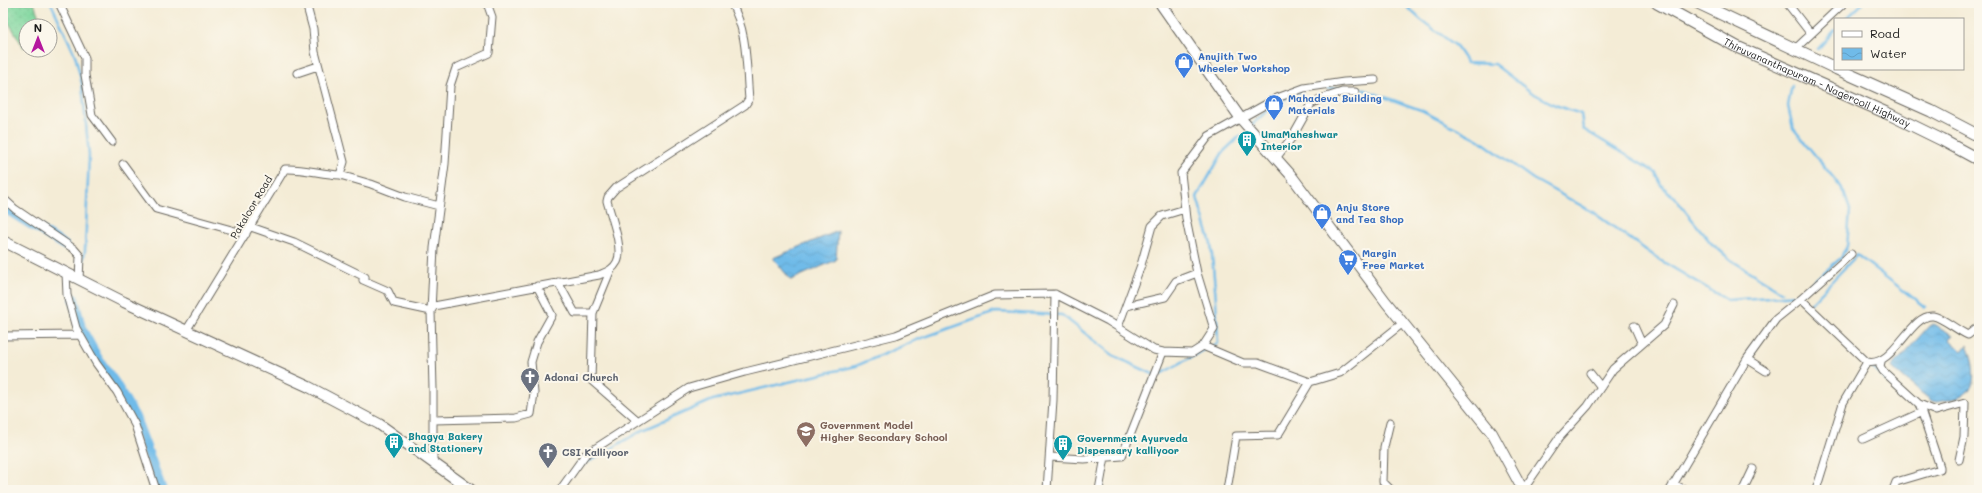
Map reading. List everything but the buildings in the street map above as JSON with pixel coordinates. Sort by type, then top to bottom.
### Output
[{"type":"main road","points":[[1160,3],[1241,119],[1290,174],[1403,323],[1492,433],[1523,490]]},
{"type":"main road","name":"Thiruvananthapuram - Nagercoil Highway","points":[[1657,3],[1737,48],[1892,115],[1979,160]]},
{"type":"main road","name":"Thiruvananthapuram - Nagercoil Highway","points":[[1698,3],[1834,68]]},
{"type":"main road","name":"Thiruvananthapuram - Nagercoil Highway","points":[[1838,70],[1931,111],[1979,136]]},
{"type":"main road","points":[[3,241],[79,280],[308,387],[379,424],[471,490]]},
{"type":"street","points":[[59,3],[85,58],[85,75],[92,115],[112,142]]},
{"type":"street","points":[[306,3],[313,29],[318,66],[344,162],[340,176],[371,184],[406,197],[440,206]]},
{"type":"street","points":[[433,463],[434,420],[430,311],[434,248],[445,164],[450,86],[456,68],[489,53],[492,17],[487,3]]},
{"type":"street","points":[[638,421],[591,380],[593,313],[611,269],[617,262],[619,250],[607,201],[608,197],[616,188],[746,105],[749,99],[744,40],[736,11],[731,3]]},
{"type":"street","points":[[1787,3],[1811,34]]},
{"type":"street","points":[[1794,50],[1844,3]]},
{"type":"street","points":[[298,72],[318,66]]},
{"type":"street","points":[[560,490],[585,455],[689,388],[745,372],[896,335],[995,295],[1055,294],[1118,327],[1154,350],[1163,352],[1192,353],[1203,346],[1214,329],[1197,273],[1185,209],[1181,173],[1209,136],[1277,98],[1304,88],[1344,82],[1375,80]]},
{"type":"street","points":[[1276,158],[1293,136],[1311,104],[1320,99],[1342,92],[1355,92]]},
{"type":"street","points":[[124,164],[156,210],[246,234]]},
{"type":"street","name":"Pakaloor Road","points":[[186,331],[285,169],[299,168],[322,174],[340,176]]},
{"type":"street","points":[[3,198],[15,209],[74,249],[80,256],[79,280]]},
{"type":"street","points":[[1118,327],[1141,265],[1152,226],[1162,216],[1185,209]]},
{"type":"street","points":[[250,227],[294,242],[366,277],[363,280],[388,291],[394,303],[430,311]]},
{"type":"street","points":[[1686,490],[1672,487],[1747,359],[1776,319],[1851,254]]},
{"type":"street","points":[[430,311],[434,306],[599,274],[611,269]]},
{"type":"street","points":[[66,273],[67,295],[76,328],[96,363],[117,392],[135,425],[156,490]]},
{"type":"street","points":[[1126,306],[1166,297],[1176,281],[1197,273]]},
{"type":"street","points":[[558,282],[575,313],[593,313]]},
{"type":"street","points":[[434,420],[516,418],[530,414],[534,393],[531,362],[537,342],[552,315],[537,286]]},
{"type":"street","points":[[1047,490],[1053,400],[1055,294]]},
{"type":"street","points":[[1802,298],[1865,364]]},
{"type":"street","points":[[1523,490],[1559,438],[1588,406],[1613,369],[1664,325],[1674,306]]},
{"type":"street","points":[[1865,364],[1881,362],[1909,331],[1926,317],[1931,315],[1968,335],[1979,326]]},
{"type":"street","points":[[1203,346],[1243,363],[1258,363],[1310,382],[1340,373],[1403,323]]},
{"type":"street","points":[[1634,326],[1642,344]]},
{"type":"street","points":[[3,336],[80,335]]},
{"type":"street","points":[[1050,457],[1122,456],[1163,352]]},
{"type":"street","points":[[1747,359],[1766,371]]},
{"type":"street","points":[[1881,362],[1880,366],[1884,371],[1919,404],[1936,411],[1965,403],[1963,411],[1964,438],[1959,460]]},
{"type":"street","points":[[1816,490],[1843,403],[1865,364]]},
{"type":"street","points":[[1590,373],[1601,387]]},
{"type":"street","points":[[1227,490],[1236,436],[1278,436],[1310,382]]},
{"type":"street","points":[[1893,490],[1896,482],[1940,470],[1919,404]]},
{"type":"street","points":[[1863,439],[1922,412]]},
{"type":"street","points":[[1390,422],[1384,447],[1382,482],[1391,490]]},
{"type":"street","points":[[1099,490],[1105,457]]},
{"type":"street","points":[[1743,490],[1752,469]]},
{"type":"green space","points":[[3,3],[34,3],[39,18],[18,18],[18,38],[3,13]]},
{"type":"water","points":[[838,231],[836,260],[791,280],[773,258]]},
{"type":"water","points":[[1933,324],[1953,335],[1949,339],[1962,351],[1967,345],[1971,355],[1974,375],[1972,386],[1963,395],[1937,402],[1928,398],[1892,367],[1929,326]]},
{"type":"waterway","points":[[51,3],[75,55],[82,84],[89,155],[85,251],[83,260]]},
{"type":"waterway","points":[[1403,3],[1421,20],[1455,45],[1467,63],[1494,64],[1531,92],[1555,105],[1581,114],[1583,129],[1656,173],[1661,185],[1674,197],[1711,243],[1731,260],[1782,292]]},
{"type":"waterway","points":[[1847,18],[1863,3]]},
{"type":"waterway","points":[[1818,49],[1834,31]]},
{"type":"waterway","points":[[1327,88],[1359,88],[1421,110],[1478,139],[1533,179],[1591,211],[1660,260],[1727,300],[1797,295],[1841,258],[1847,246],[1850,210],[1844,193],[1836,181],[1793,128],[1788,106],[1792,85]]},
{"type":"waterway","points":[[1252,125],[1275,103],[1302,92]]},
{"type":"waterway","points":[[1210,347],[1218,343],[1216,300],[1211,244],[1197,197],[1223,152],[1240,136]]},
{"type":"waterway","points":[[3,207],[64,245]]},
{"type":"waterway","points":[[1811,303],[1857,255],[1925,307]]},
{"type":"waterway","points":[[74,299],[81,328],[98,359],[115,383],[135,417],[162,490]]},
{"type":"waterway","points":[[579,467],[643,430],[713,400],[856,366],[919,339],[996,312],[1062,315],[1114,356],[1157,376],[1206,349]]},
{"type":"waterway","points":[[1867,364],[1897,390]]},
{"type":"place","name":"Anujith Two Wheeler Workshop","points":[[1184,79]]},
{"type":"place","name":"Mahadeva Building Materials","points":[[1274,121]]},
{"type":"place","name":"UmaMaheshwar Interior","points":[[1247,157]]},
{"type":"place","name":"Anju Store and Tea Shop","points":[[1322,230]]},
{"type":"place","name":"Margin Free Market","points":[[1348,276]]},
{"type":"place","name":"Adonai Church","points":[[530,394]]},
{"type":"place","name":"Government Model Higher Secondary School","points":[[806,448]]},
{"type":"place","name":"Bhagya Bakery and Stationery","points":[[394,459]]},
{"type":"place","name":"Government Ayurveda Dispensary kalliyoor","points":[[1063,461]]},
{"type":"place","name":"CSI Kalliyoor","points":[[548,469]]}]
